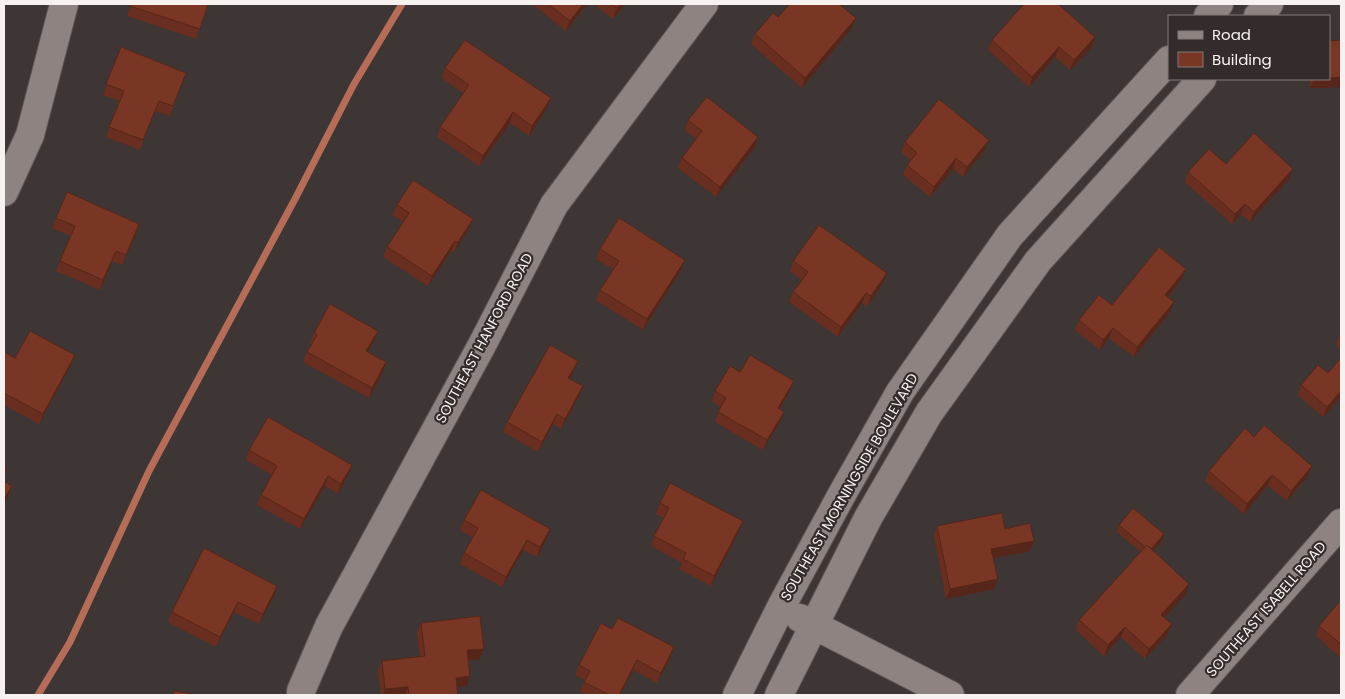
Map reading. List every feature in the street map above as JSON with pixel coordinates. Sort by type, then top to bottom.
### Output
[{"type":"street","points":[[4,192],[30,135],[64,4]]},
{"type":"street","name":"SOUTHEAST HANFORD ROAD","points":[[301,695],[301,691],[329,626],[482,345],[554,205],[704,4]]},
{"type":"street","points":[[1209,15],[1220,4]]},
{"type":"street","points":[[1259,15],[1269,4]]},
{"type":"street","name":"SOUTHEAST MORNINGSIDE BOULEVARD","points":[[737,695],[840,496],[900,392],[1005,243],[1168,61]]},
{"type":"street","points":[[779,695],[868,518],[929,412],[1038,261],[1201,80]]},
{"type":"street","name":"SOUTHEAST ISABELL ROAD","points":[[1190,695],[1341,523]]},
{"type":"street","points":[[781,607],[950,695]]},
{"type":"building","points":[[131,4],[208,4],[200,29],[130,6]]},
{"type":"building","points":[[548,4],[583,4],[570,21]]},
{"type":"building","points":[[611,4],[621,4],[617,8]]},
{"type":"building","points":[[790,4],[839,4],[856,18],[805,78],[755,34],[773,13],[778,17]]},
{"type":"building","points":[[1024,4],[1058,4],[1095,37],[1074,60],[1059,47],[1032,77],[992,40]]},
{"type":"building","points":[[465,40],[551,98],[532,126],[513,112],[483,156],[440,127],[469,85],[445,68]]},
{"type":"building","points":[[1341,40],[1341,77],[1330,78],[1330,41]]},
{"type":"building","points":[[121,47],[186,73],[173,106],[159,101],[143,140],[109,127],[124,91],[106,84]]},
{"type":"building","points":[[707,97],[758,137],[720,187],[682,158],[702,131],[688,120]]},
{"type":"building","points":[[939,99],[989,140],[967,167],[956,158],[934,187],[907,165],[917,153],[905,142]]},
{"type":"building","points":[[1254,133],[1293,169],[1254,212],[1245,204],[1235,214],[1188,172],[1209,149],[1226,164]]},
{"type":"building","points":[[413,180],[473,219],[458,242],[455,241],[432,276],[387,247],[409,213],[397,205]]},
{"type":"building","points":[[67,192],[139,224],[126,255],[116,251],[103,280],[60,261],[75,226],[56,218]]},
{"type":"building","points":[[619,218],[685,260],[647,319],[600,290],[619,261],[600,249]]},
{"type":"building","points":[[819,225],[887,273],[871,296],[866,293],[841,327],[793,292],[808,272],[793,261]]},
{"type":"building","points":[[1159,247],[1186,269],[1165,295],[1174,302],[1137,347],[1113,328],[1103,340],[1079,320],[1099,295],[1112,305]]},
{"type":"building","points":[[330,304],[378,331],[366,351],[386,362],[372,388],[307,352],[317,335],[314,333]]},
{"type":"building","points":[[30,331],[75,355],[43,414],[4,393],[4,352],[15,358]]},
{"type":"building","points":[[550,345],[578,361],[568,378],[583,386],[565,419],[557,414],[542,442],[507,422]]},
{"type":"building","points":[[750,355],[794,381],[778,408],[784,412],[767,440],[718,412],[726,398],[715,391],[730,366],[740,372]]},
{"type":"building","points":[[1341,358],[1341,391],[1327,407],[1301,385],[1318,365],[1328,373]]},
{"type":"building","points":[[268,417],[352,465],[341,484],[328,476],[304,519],[261,495],[277,466],[249,450]]},
{"type":"building","points":[[1264,425],[1312,466],[1291,491],[1272,475],[1247,504],[1209,471],[1245,428],[1254,437]]},
{"type":"building","points":[[4,481],[12,486],[4,499]]},
{"type":"building","points":[[670,483],[743,521],[714,576],[683,559],[686,553],[654,536],[669,508],[660,503]]},
{"type":"building","points":[[481,490],[550,529],[540,547],[527,540],[506,577],[464,553],[478,528],[464,520]]},
{"type":"building","points":[[1133,508],[1164,534],[1151,549],[1147,545],[1145,547],[1119,525]]},
{"type":"building","points":[[1002,513],[1005,529],[1030,523],[1034,541],[991,549],[998,579],[950,589],[937,526]]},
{"type":"building","points":[[1147,545],[1189,584],[1161,615],[1172,624],[1149,649],[1125,627],[1108,645],[1079,620]]},
{"type":"building","points":[[204,548],[277,586],[263,614],[238,602],[220,637],[172,612]]},
{"type":"building","points":[[1341,600],[1341,644],[1319,626]]},
{"type":"building","points":[[480,616],[484,649],[467,650],[470,676],[456,678],[458,695],[409,695],[408,687],[385,689],[382,661],[425,656],[421,623]]},
{"type":"building","points":[[618,618],[674,647],[661,673],[637,660],[619,695],[610,695],[584,682],[590,671],[579,665],[601,623],[612,629]]},
{"type":"building","points":[[174,691],[198,695],[173,695]]},
{"type":"waterway","points":[[38,695],[70,642],[149,471],[295,199],[354,84],[402,4]]}]
